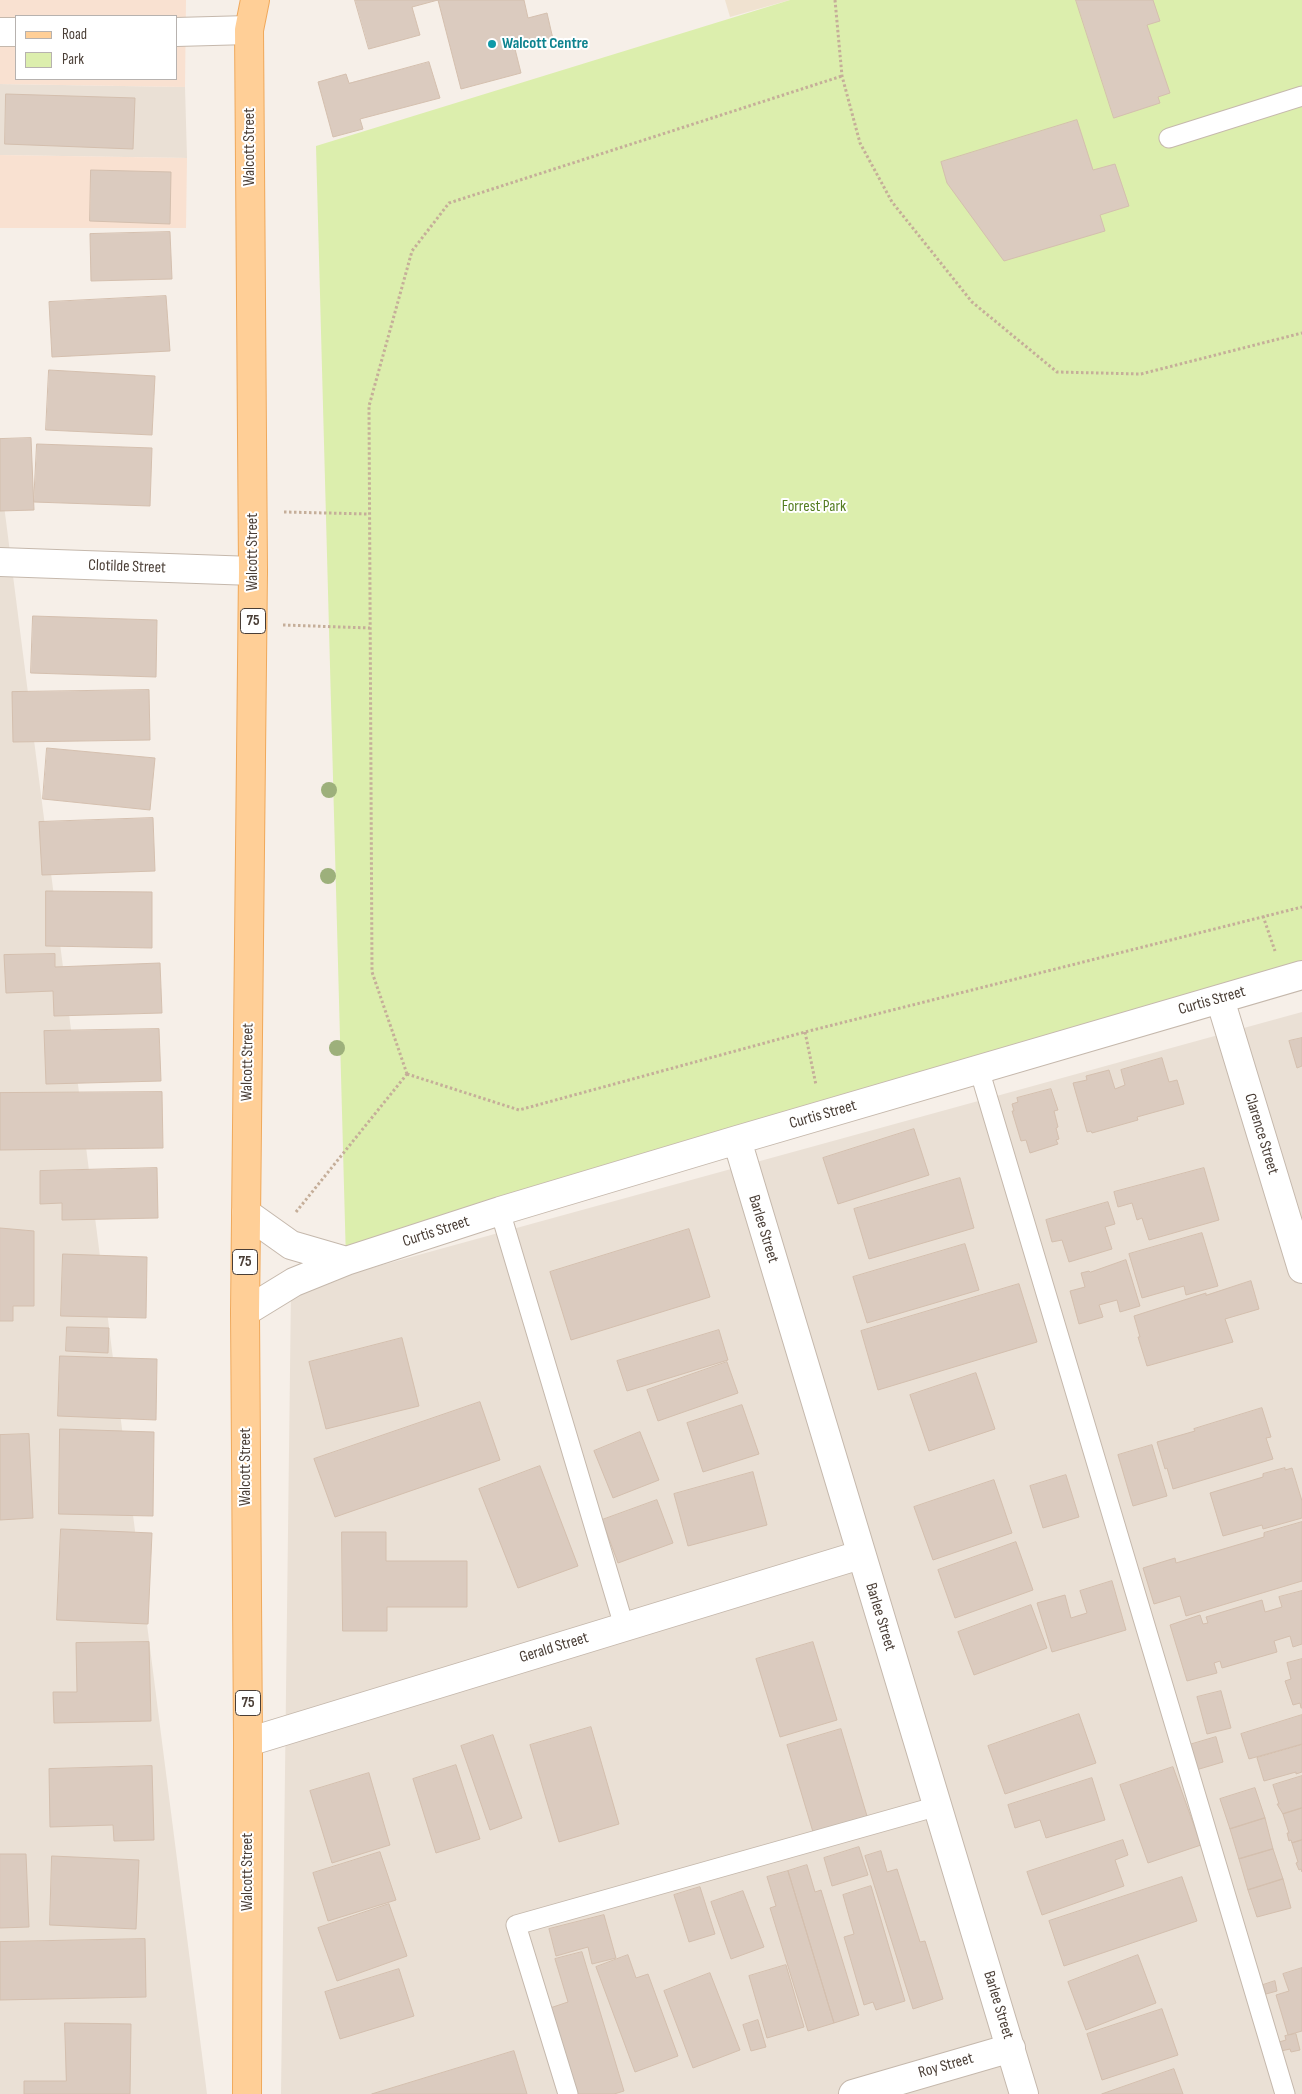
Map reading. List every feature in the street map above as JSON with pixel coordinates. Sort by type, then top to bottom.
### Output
[{"type":"main road","name":"Walcott Street","points":[[240,0],[249,30]]},
{"type":"main road","name":"Walcott Street","points":[[247,2094],[248,1742],[245,1312],[253,571],[249,30],[255,0]]},
{"type":"street","points":[[178,32],[249,30]]},
{"type":"street","points":[[0,32],[15,32]]},
{"type":"street","name":"Clotilde Street","points":[[0,562],[253,571]]},
{"type":"street","name":"Curtis Street","points":[[245,1312],[294,1282],[346,1261],[500,1211],[1293,977]]},
{"type":"street","name":"Clarence Street","points":[[1220,999],[1302,1269]]},
{"type":"street","name":"Barlee Street","points":[[737,1140],[860,1555],[938,1806],[1024,2094]]},
{"type":"street","points":[[246,1213],[291,1245],[346,1261]]},
{"type":"street","name":"Gerald Street","points":[[248,1742],[860,1555]]},
{"type":"street","name":"Roy Street","points":[[853,2094],[1011,2048]]},
{"type":"lane","points":[[1169,138],[1302,96]]},
{"type":"lane","points":[[979,1069],[1285,2094]]},
{"type":"lane","points":[[500,1211],[624,1626]]},
{"type":"lane","points":[[568,2094],[516,1925],[938,1806]]},
{"type":"path","points":[[835,0],[842,76],[860,143],[892,202],[972,302],[1057,372],[1141,374],[1302,333]]},
{"type":"path","points":[[407,1074],[372,972],[369,406],[412,251],[449,203],[842,76]]},
{"type":"path","points":[[253,512],[369,514]]},
{"type":"path","points":[[252,624],[370,628]]},
{"type":"path","points":[[407,1074],[519,1110],[805,1032],[1302,907]]},
{"type":"path","points":[[1263,916],[1293,977]]},
{"type":"path","points":[[805,1032],[818,1094]]},
{"type":"path","points":[[294,1214],[407,1074]]},
{"type":"shaded area","points":[[0,0],[186,0],[185,87],[0,84]]},
{"type":"shaded area","points":[[725,0],[790,0],[730,17]]},
{"type":"shaded area","points":[[0,84],[185,87],[187,158],[0,155]]},
{"type":"shaded area","points":[[0,155],[187,158],[186,228],[0,228]]},
{"type":"shaded area","points":[[0,474],[207,2094],[0,2094]]},
{"type":"shaded area","points":[[1302,1012],[1302,2094],[281,2094],[291,1290]]},
{"type":"green space","name":"Forrest Park","points":[[790,0],[1302,0],[1302,975],[346,1261],[316,146]]},
{"type":"building","points":[[355,0],[438,0],[412,7],[420,35],[369,49]]},
{"type":"building","name":"Walcott Centre","points":[[438,0],[524,0],[528,18],[547,13],[553,39],[515,49],[521,73],[461,89]]},
{"type":"building","points":[[1076,0],[1153,0],[1160,21],[1147,25],[1170,93],[1158,97],[1160,103],[1114,118]]},
{"type":"building","points":[[429,62],[440,98],[360,119],[363,129],[333,137],[318,82],[346,74],[349,83]]},
{"type":"building","points":[[6,94],[135,98],[133,149],[5,144]]},
{"type":"building","points":[[1077,120],[1093,170],[1115,164],[1129,206],[1100,215],[1105,231],[1004,261],[947,183],[941,162]]},
{"type":"building","points":[[91,170],[171,172],[170,224],[90,221]]},
{"type":"building","points":[[170,232],[172,279],[91,281],[90,234]]},
{"type":"building","points":[[166,296],[170,351],[52,357],[49,302]]},
{"type":"building","points":[[49,370],[155,376],[152,435],[46,430]]},
{"type":"building","points":[[31,438],[34,510],[0,511],[0,439]]},
{"type":"building","points":[[37,444],[152,448],[150,506],[34,502]]},
{"type":"building","points":[[33,616],[157,620],[156,677],[31,673]]},
{"type":"building","points":[[149,690],[150,740],[13,742],[12,692]]},
{"type":"building","points":[[47,748],[155,758],[150,810],[43,799]]},
{"type":"building","points":[[153,818],[155,871],[42,875],[39,822]]},
{"type":"building","points":[[46,891],[152,892],[152,948],[46,946]]},
{"type":"building","points":[[55,954],[55,967],[160,963],[162,1013],[54,1016],[53,991],[6,993],[4,955]]},
{"type":"building","points":[[159,1029],[161,1081],[46,1084],[44,1031]]},
{"type":"building","points":[[1302,1038],[1302,1066],[1297,1068],[1289,1041]]},
{"type":"building","points":[[1162,1058],[1169,1082],[1177,1080],[1184,1104],[1137,1117],[1138,1120],[1092,1133],[1091,1131],[1087,1132],[1073,1083],[1087,1080],[1086,1076],[1109,1070],[1115,1089],[1125,1085],[1121,1070]]},
{"type":"building","points":[[1051,1089],[1058,1110],[1054,1111],[1058,1127],[1056,1128],[1059,1139],[1056,1140],[1058,1144],[1030,1153],[1026,1140],[1021,1141],[1012,1111],[1014,1111],[1012,1104],[1018,1102],[1017,1098]]},
{"type":"building","points":[[162,1092],[163,1148],[0,1150],[0,1093]]},
{"type":"building","points":[[914,1129],[929,1175],[838,1204],[823,1158]]},
{"type":"building","points":[[157,1168],[158,1218],[62,1220],[62,1203],[40,1204],[40,1171]]},
{"type":"building","points":[[1204,1168],[1219,1220],[1149,1240],[1142,1218],[1137,1220],[1132,1203],[1118,1207],[1114,1192]]},
{"type":"building","points":[[960,1178],[974,1228],[869,1259],[854,1209]]},
{"type":"building","points":[[1108,1202],[1115,1224],[1105,1227],[1112,1249],[1069,1262],[1062,1240],[1052,1242],[1046,1220]]},
{"type":"building","points":[[0,1228],[34,1231],[34,1306],[13,1306],[13,1321],[0,1321]]},
{"type":"building","points":[[689,1229],[710,1297],[571,1340],[550,1272]]},
{"type":"building","points":[[1202,1233],[1218,1286],[1186,1295],[1184,1286],[1142,1298],[1129,1254]]},
{"type":"building","points":[[965,1244],[979,1290],[867,1323],[853,1277]]},
{"type":"building","points":[[63,1254],[147,1257],[146,1318],[61,1316]]},
{"type":"building","points":[[1126,1260],[1140,1306],[1120,1312],[1117,1300],[1099,1305],[1103,1317],[1079,1324],[1070,1291],[1085,1287],[1081,1273],[1090,1272]]},
{"type":"building","points":[[1251,1281],[1259,1309],[1225,1319],[1233,1342],[1147,1366],[1134,1316]]},
{"type":"building","points":[[1019,1284],[1037,1342],[878,1390],[861,1331]]},
{"type":"building","points":[[67,1327],[109,1328],[108,1353],[66,1351]]},
{"type":"building","points":[[719,1330],[728,1360],[627,1391],[617,1361]]},
{"type":"building","points":[[402,1338],[419,1406],[326,1429],[309,1362]]},
{"type":"building","points":[[60,1356],[157,1359],[156,1420],[58,1416]]},
{"type":"building","points":[[727,1362],[738,1393],[658,1421],[647,1390]]},
{"type":"building","points":[[976,1373],[995,1429],[929,1451],[910,1395]]},
{"type":"building","points":[[480,1402],[500,1460],[335,1517],[314,1459]]},
{"type":"building","points":[[742,1405],[759,1454],[703,1472],[687,1423]]},
{"type":"building","points":[[1262,1408],[1271,1437],[1266,1438],[1273,1459],[1173,1489],[1157,1442]]},
{"type":"building","points":[[60,1429],[154,1432],[153,1516],[59,1514]]},
{"type":"building","points":[[640,1432],[659,1480],[613,1498],[594,1451]]},
{"type":"building","points":[[29,1434],[33,1518],[0,1520],[0,1435]]},
{"type":"building","points":[[1152,1445],[1167,1496],[1133,1506],[1118,1455]]},
{"type":"building","points":[[540,1466],[578,1566],[518,1588],[479,1489]]},
{"type":"building","points":[[1285,1468],[1285,1470],[1292,1468],[1302,1501],[1302,1518],[1263,1529],[1262,1525],[1223,1536],[1210,1493],[1263,1477],[1263,1474]]},
{"type":"building","points":[[753,1472],[767,1525],[688,1546],[674,1494]]},
{"type":"building","points":[[1066,1475],[1079,1517],[1043,1528],[1030,1486]]},
{"type":"building","points":[[994,1480],[1012,1533],[933,1560],[914,1507]]},
{"type":"building","points":[[657,1500],[673,1543],[618,1563],[602,1520]]},
{"type":"building","points":[[1302,1522],[1302,1581],[1186,1616],[1180,1596],[1154,1604],[1143,1568],[1175,1558],[1176,1563],[1264,1537],[1264,1533]]},
{"type":"building","points":[[61,1529],[152,1533],[148,1624],[57,1620]]},
{"type":"building","points":[[342,1532],[386,1532],[386,1561],[467,1561],[467,1607],[387,1607],[387,1631],[343,1631]]},
{"type":"building","points":[[1016,1542],[1033,1590],[955,1618],[938,1570]]},
{"type":"building","points":[[1112,1581],[1126,1630],[1052,1652],[1037,1603],[1065,1595],[1071,1618],[1087,1613],[1080,1591]]},
{"type":"building","points":[[1302,1591],[1302,1644],[1293,1647],[1290,1636],[1274,1641],[1277,1652],[1222,1668],[1220,1661],[1214,1663],[1217,1673],[1187,1681],[1170,1625],[1200,1615],[1203,1624],[1208,1623],[1206,1617],[1262,1600],[1265,1612],[1282,1607],[1279,1597]]},
{"type":"building","points":[[1031,1605],[1047,1648],[974,1675],[958,1632]]},
{"type":"building","points":[[149,1642],[151,1721],[54,1723],[53,1692],[77,1692],[76,1643]]},
{"type":"building","points":[[813,1642],[837,1720],[780,1737],[756,1659]]},
{"type":"building","points":[[1302,1659],[1301,1708],[1300,1703],[1293,1705],[1285,1681],[1291,1679],[1287,1663]]},
{"type":"building","points":[[1221,1691],[1231,1728],[1207,1734],[1197,1697]]},
{"type":"building","points":[[1079,1714],[1096,1763],[1005,1794],[988,1746]]},
{"type":"building","points":[[1302,1715],[1302,1744],[1249,1759],[1241,1734]]},
{"type":"building","points":[[591,1727],[619,1824],[559,1842],[530,1745]]},
{"type":"building","points":[[841,1729],[867,1816],[813,1832],[787,1745]]},
{"type":"building","points":[[493,1735],[522,1818],[490,1830],[461,1746]]},
{"type":"building","points":[[1216,1737],[1223,1762],[1196,1770],[1189,1745]]},
{"type":"building","points":[[1302,1745],[1302,1772],[1264,1781],[1257,1758]]},
{"type":"building","points":[[456,1765],[480,1839],[436,1853],[413,1779]]},
{"type":"building","points":[[152,1766],[154,1840],[114,1841],[113,1825],[50,1827],[49,1769]]},
{"type":"building","points":[[1173,1767],[1201,1845],[1148,1863],[1120,1785]]},
{"type":"building","points":[[369,1773],[390,1845],[332,1863],[310,1791]]},
{"type":"building","points":[[1302,1776],[1302,1808],[1283,1814],[1277,1804],[1279,1804],[1273,1785]]},
{"type":"building","points":[[1092,1778],[1105,1820],[1046,1838],[1040,1820],[1015,1828],[1008,1805]]},
{"type":"building","points":[[1255,1788],[1265,1818],[1230,1829],[1220,1799]]},
{"type":"building","points":[[1302,1808],[1302,1840],[1292,1843],[1291,1840],[1289,1841],[1287,1833],[1289,1833],[1283,1814]]},
{"type":"building","points":[[1265,1818],[1273,1849],[1239,1859],[1230,1829]]},
{"type":"building","points":[[1123,1840],[1128,1855],[1115,1860],[1124,1886],[1042,1915],[1027,1872]]},
{"type":"building","points":[[1302,1840],[1302,1872],[1296,1863],[1298,1862],[1292,1843]]},
{"type":"building","points":[[859,1847],[868,1875],[832,1886],[824,1858]]},
{"type":"building","points":[[1273,1849],[1283,1879],[1248,1890],[1239,1859]]},
{"type":"building","points":[[881,1851],[887,1872],[897,1869],[920,1942],[925,1941],[943,1999],[913,2009],[865,1856]]},
{"type":"building","points":[[380,1852],[396,1900],[328,1921],[313,1873]]},
{"type":"building","points":[[0,1854],[26,1854],[29,1927],[0,1928]]},
{"type":"building","points":[[52,1856],[139,1860],[136,1929],[50,1925]]},
{"type":"building","points":[[807,1865],[815,1892],[821,1890],[859,2015],[834,2023],[788,1871]]},
{"type":"building","points":[[788,1871],[834,2023],[808,2031],[770,1908],[776,1906],[767,1877]]},
{"type":"building","points":[[1182,1877],[1197,1921],[1064,1966],[1049,1921]]},
{"type":"building","points":[[1283,1879],[1291,1908],[1257,1917],[1248,1890]]},
{"type":"building","points":[[871,1886],[905,2001],[876,2010],[873,2002],[864,2005],[844,1937],[854,1934],[843,1895]]},
{"type":"building","points":[[700,1887],[715,1934],[689,1942],[674,1895]]},
{"type":"building","points":[[743,1891],[764,1947],[731,1959],[711,1902]]},
{"type":"building","points":[[389,1904],[407,1956],[337,1981],[318,1928]]},
{"type":"building","points":[[604,1915],[616,1958],[592,1964],[588,1947],[556,1956],[549,1929]]},
{"type":"building","points":[[145,1939],[146,1997],[0,2000],[0,1942]]},
{"type":"building","points":[[582,1952],[624,2091],[614,2094],[573,2094],[547,2009],[568,2002],[555,1959]]},
{"type":"building","points":[[628,1955],[636,1978],[648,1974],[678,2056],[635,2072],[596,1967]]},
{"type":"building","points":[[1138,1955],[1156,2003],[1086,2030],[1068,1982]]},
{"type":"building","points":[[786,1965],[804,2027],[767,2038],[749,1976]]},
{"type":"building","points":[[1302,1968],[1302,2031],[1288,2035],[1276,1995],[1289,1991],[1283,1974]]},
{"type":"building","points":[[399,1969],[414,2016],[340,2039],[325,1992]]},
{"type":"building","points":[[710,1973],[740,2050],[693,2068],[664,1991]]},
{"type":"building","points":[[1275,1981],[1277,1991],[1266,1994],[1263,1985]]},
{"type":"building","points":[[1162,2009],[1178,2055],[1102,2080],[1087,2034]]},
{"type":"building","points":[[758,2020],[766,2047],[751,2051],[743,2025]]},
{"type":"building","points":[[65,2023],[131,2024],[130,2094],[24,2094],[24,2081],[66,2081]]},
{"type":"building","points":[[1296,2034],[1300,2050],[1291,2052],[1290,2049],[1281,2051],[1279,2042],[1286,2040],[1285,2036]]},
{"type":"building","points":[[514,2051],[527,2094],[372,2094]]},
{"type":"building","points":[[1174,2069],[1183,2094],[1102,2094]]},
{"type":"place","name":"Walcott Centre","points":[[492,44]]}]
